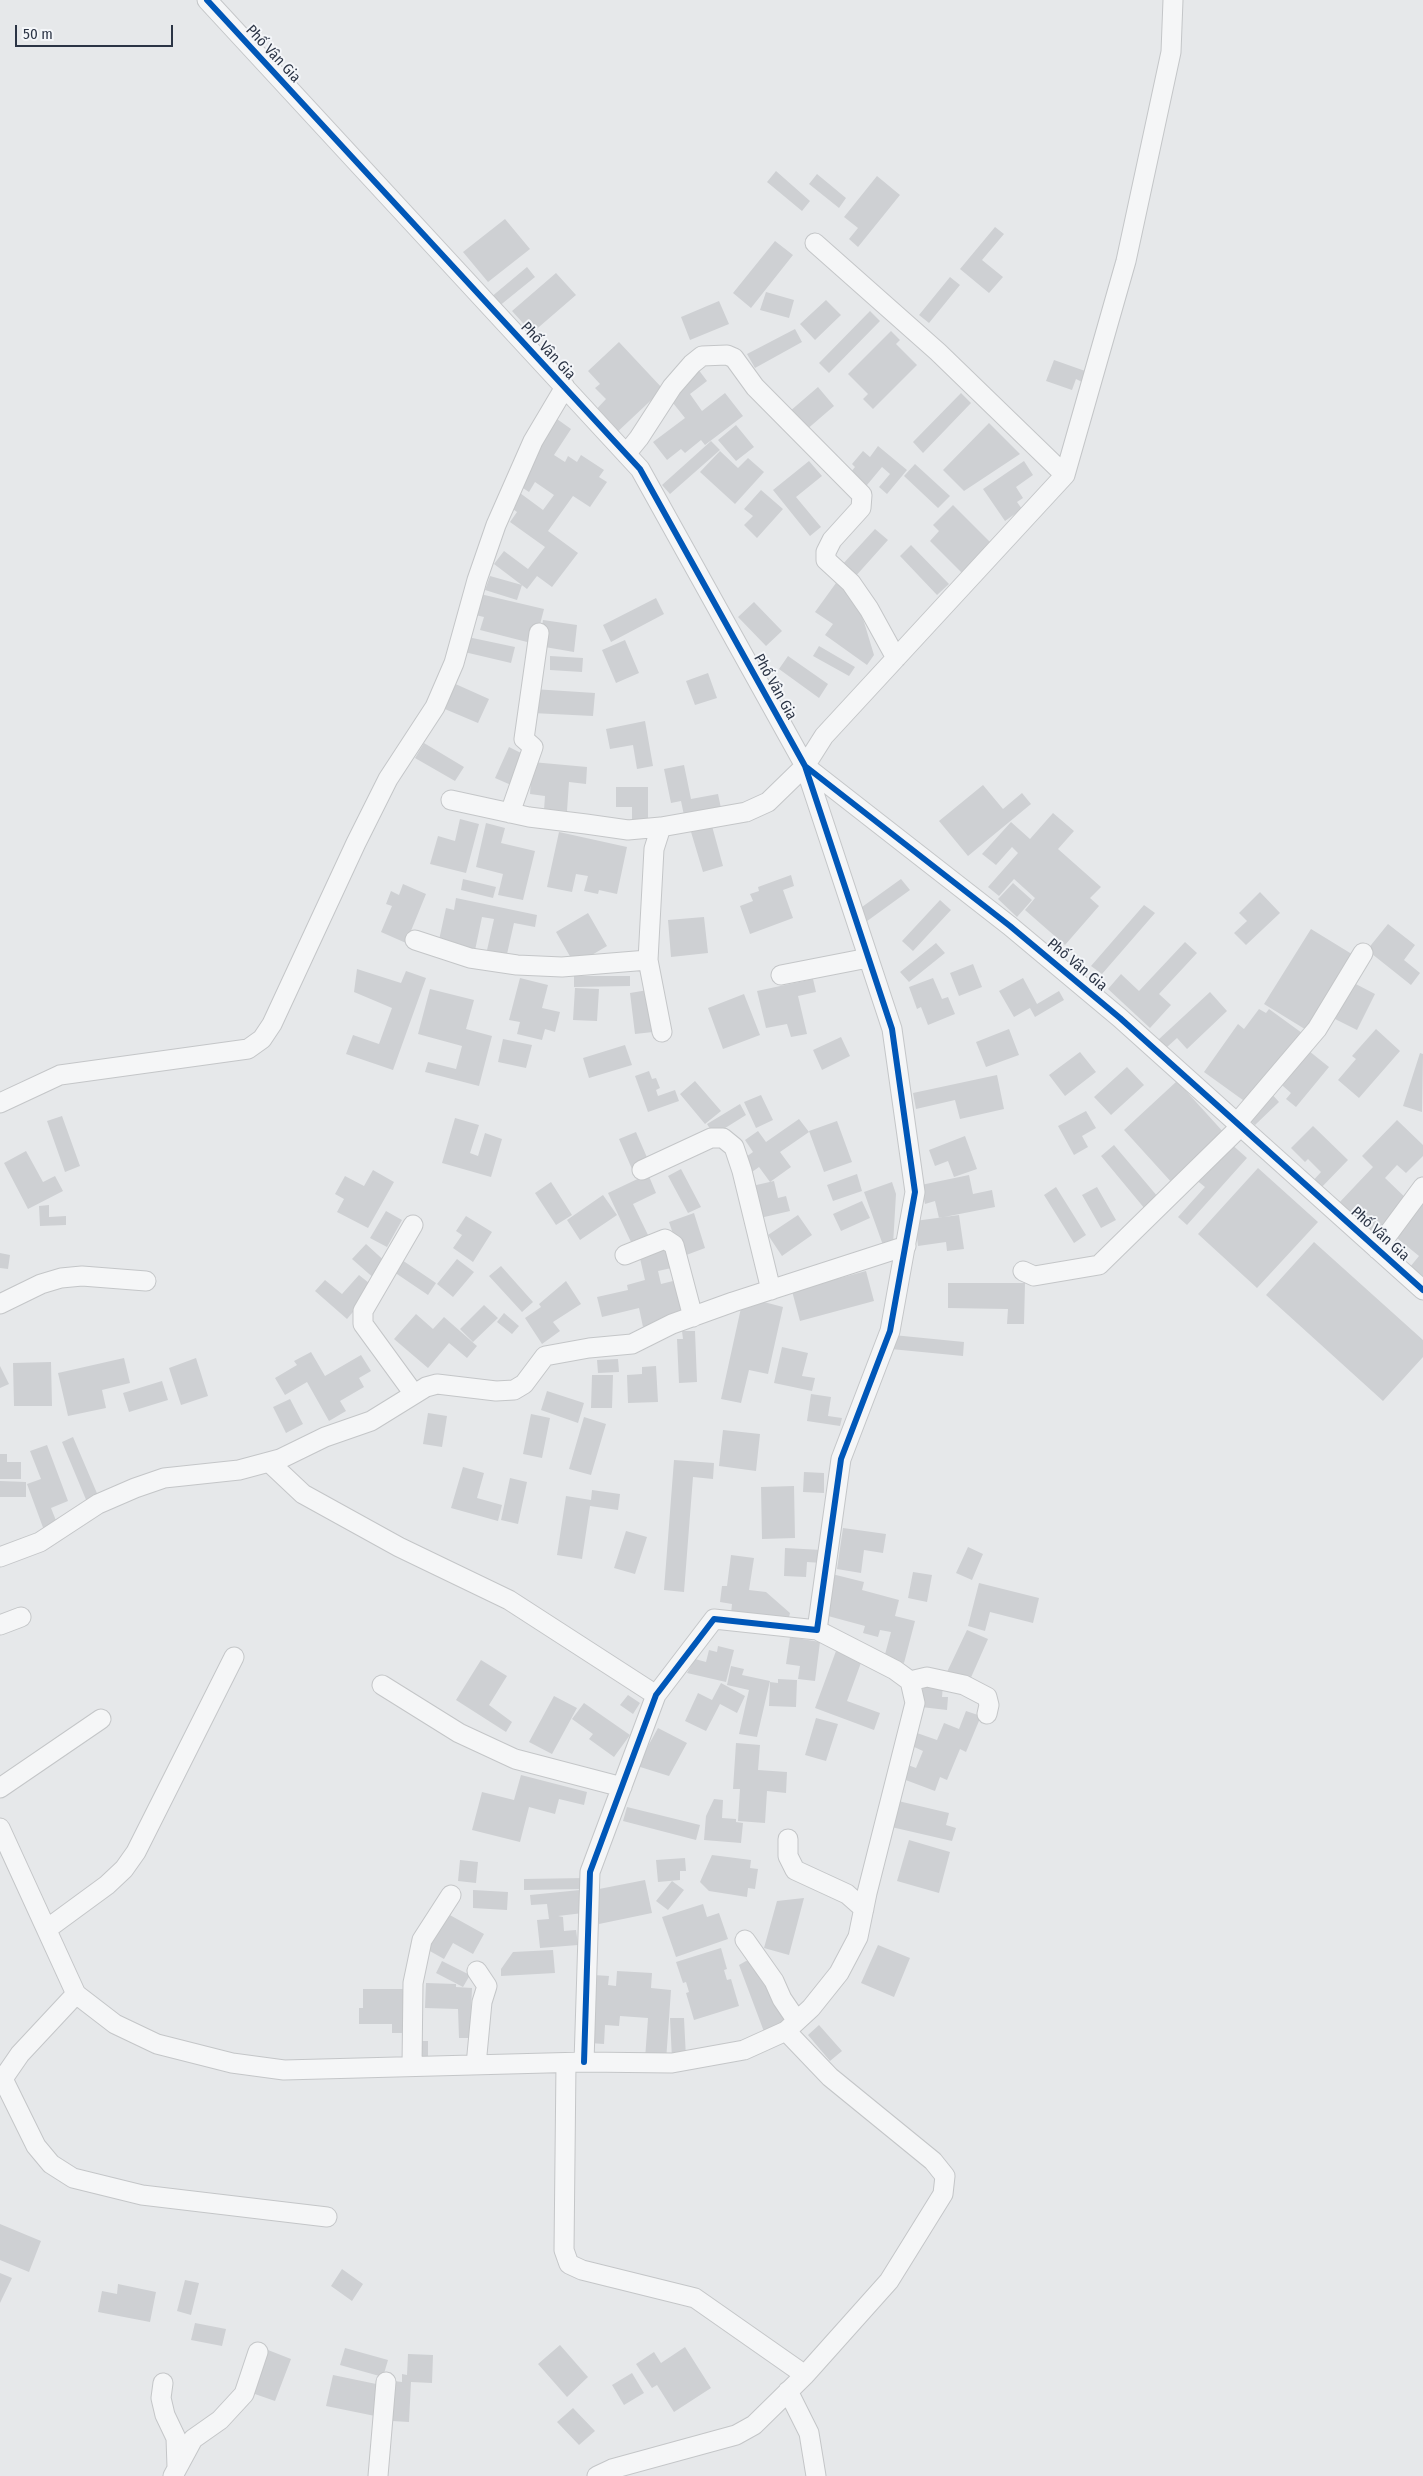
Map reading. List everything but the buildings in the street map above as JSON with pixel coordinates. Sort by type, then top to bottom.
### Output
[{"type":"street","name":"Phố Vân Gia","points":[[206,0],[640,469],[805,766],[1010,926],[1120,1018],[1423,1290]]},
{"type":"street","points":[[451,800],[510,813],[628,830],[661,827],[746,812],[768,802],[805,766],[824,736],[1065,475],[1126,261],[1171,52],[1173,0]]},
{"type":"street","points":[[815,243],[938,352],[1065,475]]},
{"type":"street","points":[[626,454],[639,438],[672,387],[692,364],[702,356],[727,355],[734,358],[754,387],[862,496],[861,508],[832,540],[826,552],[826,560],[851,583],[869,609],[896,658]]},
{"type":"street","points":[[0,1103],[60,1075],[248,1049],[262,1038],[272,1024],[356,843],[388,779],[435,707],[454,663],[477,580],[496,525],[533,441],[564,387]]},
{"type":"street","points":[[510,813],[534,747],[524,739],[539,633]]},
{"type":"street","points":[[805,766],[892,1030],[916,1192],[890,1331],[840,1459],[817,1630]]},
{"type":"street","points":[[661,827],[654,848],[648,960],[662,1032]]},
{"type":"street","points":[[415,940],[470,958],[517,965],[562,967],[648,960]]},
{"type":"street","points":[[1023,1271],[1034,1276],[1099,1265],[1239,1124],[1317,1029],[1362,953]]},
{"type":"street","points":[[781,975],[868,958]]},
{"type":"street","points":[[642,1170],[711,1138],[724,1138],[734,1147],[742,1171],[771,1290]]},
{"type":"street","points":[[1377,1249],[1423,1187]]},
{"type":"street","points":[[413,1225],[363,1311],[363,1324],[414,1394]]},
{"type":"street","points":[[625,1255],[665,1239],[674,1244],[693,1317]]},
{"type":"street","points":[[0,1557],[40,1542],[98,1504],[135,1488],[164,1478],[239,1470],[269,1462],[325,1437],[371,1420],[426,1387],[437,1384],[488,1391],[514,1390],[524,1384],[545,1356],[589,1348],[632,1344],[693,1317],[906,1246]]},
{"type":"street","points":[[0,1304],[41,1284],[61,1278],[82,1276],[146,1281]]},
{"type":"street","points":[[269,1462],[303,1494],[390,1543],[509,1600],[656,1695]]},
{"type":"street","points":[[0,1625],[21,1617]]},
{"type":"street","points":[[0,1828],[76,1994],[115,2024],[157,2044],[232,2063],[284,2070],[584,2062],[672,2063],[744,2050],[792,2026],[839,1973],[858,1937],[915,1703],[910,1681],[894,1670],[817,1630],[714,1618],[656,1695],[590,1872],[584,2062]]},
{"type":"street","points":[[46,1929],[107,1885],[124,1869],[136,1852],[234,1657]]},
{"type":"street","points":[[910,1681],[927,1677],[964,1686],[987,1697],[989,1705],[987,1714]]},
{"type":"street","points":[[382,1685],[459,1732],[516,1759],[622,1787]]},
{"type":"street","points":[[0,1788],[102,1719]]},
{"type":"street","points":[[788,1839],[788,1856],[795,1870],[847,1894],[864,1909]]},
{"type":"street","points":[[412,2066],[413,1983],[422,1940],[451,1895]]},
{"type":"street","points":[[597,2476],[612,2469],[736,2434],[754,2425],[805,2375],[889,2281],[943,2194],[945,2176],[933,2161],[830,2076],[792,2026],[774,1981],[745,1940]]},
{"type":"street","points":[[476,2065],[482,2002],[487,1986],[477,1971]]},
{"type":"street","points":[[76,1994],[20,2054],[1,2081],[36,2146],[51,2164],[73,2178],[142,2195],[327,2217]]},
{"type":"street","points":[[566,2063],[564,2250],[569,2264],[582,2270],[695,2298],[805,2375]]},
{"type":"street","points":[[175,2472],[193,2439],[220,2420],[244,2394],[258,2352]]},
{"type":"street","points":[[378,2476],[386,2382]]},
{"type":"street","points":[[163,2383],[161,2398],[165,2415],[176,2438],[175,2472]]},
{"type":"street","points":[[788,2391],[809,2433],[816,2476]]},
{"type":"cycle path","points":[[207,0],[640,469],[805,766],[1010,926],[1120,1018],[1423,1290]]},
{"type":"cycle path","points":[[584,2062],[590,1872],[656,1695],[714,1619],[817,1630],[841,1459],[890,1331],[915,1192],[892,1029],[805,766]]}]
